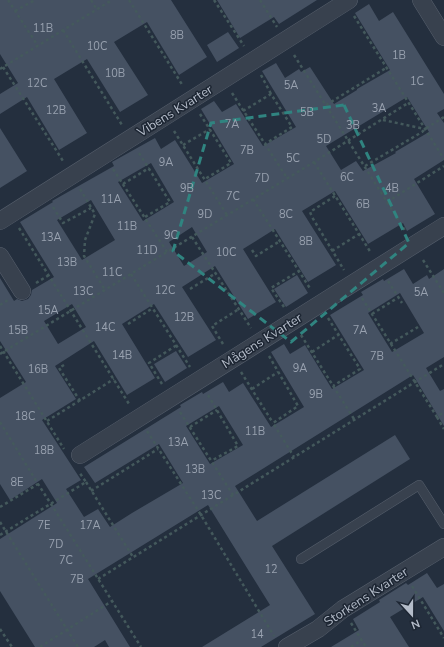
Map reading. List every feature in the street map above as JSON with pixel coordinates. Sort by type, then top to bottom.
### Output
[{"type":"street","points":[[421,0],[439,18],[444,37]]},
{"type":"street","name":"Vibens Kvarter","points":[[0,221],[347,1]]},
{"type":"street","name":"Mågens Kvarter","points":[[76,458],[444,226]]},
{"type":"street","points":[[0,256],[22,291]]},
{"type":"street","name":"Storkens Kvarter","points":[[287,647],[318,629],[343,609],[444,548]]},
{"type":"lane","points":[[301,558],[419,485],[444,524]]},
{"type":"path","points":[[8,0],[38,46]]},
{"type":"path","points":[[16,11],[34,0]]},
{"type":"path","points":[[91,0],[97,10]]},
{"type":"path","points":[[0,69],[112,0]]},
{"type":"path","points":[[260,0],[444,293]]},
{"type":"path","points":[[347,1],[386,68],[444,159]]},
{"type":"path","points":[[63,30],[170,202],[145,217]]},
{"type":"path","points":[[326,105],[386,68]]},
{"type":"path","points":[[223,80],[288,178]]},
{"type":"path","points":[[243,111],[271,94],[292,127],[265,144]]},
{"type":"path","points":[[0,354],[383,120],[408,103]]},
{"type":"path","points":[[165,117],[227,215]]},
{"type":"path","points":[[364,166],[422,132],[444,117]]},
{"type":"path","points":[[383,120],[425,129]]},
{"type":"path","points":[[183,146],[210,129]]},
{"type":"path","points":[[104,155],[167,252]]},
{"type":"path","points":[[314,162],[379,267]]},
{"type":"path","points":[[387,202],[444,166]]},
{"type":"path","points":[[123,184],[149,168]]},
{"type":"path","points":[[44,193],[63,223],[91,208]]},
{"type":"path","points":[[253,199],[360,369],[333,386]]},
{"type":"path","points":[[332,251],[359,234]]},
{"type":"path","points":[[252,250],[256,256],[280,241]]},
{"type":"path","points":[[299,271],[271,288],[354,419]]},
{"type":"path","points":[[190,289],[216,273]]},
{"type":"path","points":[[372,314],[399,297],[402,303]]},
{"type":"path","points":[[128,324],[153,308]]},
{"type":"path","points":[[239,309],[212,326],[273,423]]},
{"type":"path","points":[[390,344],[418,327]]},
{"type":"path","points":[[312,352],[338,335]]},
{"type":"path","points":[[177,345],[149,363],[233,495]]},
{"type":"path","points":[[0,346],[47,421],[76,458],[91,491],[133,557]]},
{"type":"path","points":[[64,364],[59,368],[80,401]]},
{"type":"path","points":[[98,579],[444,364]]},
{"type":"path","points":[[252,389],[278,372]]},
{"type":"path","points":[[47,421],[114,379]]},
{"type":"path","points":[[414,382],[444,428]]},
{"type":"path","points":[[190,427],[217,410]]},
{"type":"path","points":[[437,417],[444,412]]},
{"type":"path","points":[[0,422],[141,647]]},
{"type":"path","points":[[91,491],[158,449]]},
{"type":"path","points":[[0,535],[86,482]]},
{"type":"path","points":[[0,507],[38,484]]},
{"type":"path","points":[[0,522],[78,647]]},
{"type":"path","points":[[404,572],[444,638]]},
{"type":"path","points":[[40,647],[112,601]]},
{"type":"path","points":[[343,609],[366,647]]},
{"type":"path","points":[[0,629],[12,647]]},
{"type":"path","points":[[350,647],[362,640]]},
{"type":"highlighted area","points":[[344,105],[409,243],[291,342],[173,251],[211,123]]},
{"type":"building","points":[[0,0],[171,0],[207,57],[179,75],[147,22],[114,42],[148,95],[120,112],[87,59],[54,79],[87,133],[59,150],[27,97],[0,114],[0,94],[18,83],[0,54]]},
{"type":"building","points":[[217,0],[317,0],[279,24],[274,17],[240,38]]},
{"type":"building","points":[[369,4],[379,21],[393,12],[444,94],[444,109],[437,113],[444,123],[444,160],[414,179],[435,214],[407,231],[403,223],[368,244],[335,191],[302,211],[336,265],[308,282],[275,229],[243,249],[276,302],[248,319],[215,266],[182,287],[216,340],[188,357],[154,304],[122,324],[155,378],[127,395],[94,341],[55,366],[76,399],[42,420],[81,480],[66,489],[84,517],[98,509],[110,527],[183,483],[159,444],[95,483],[84,467],[181,407],[180,405],[223,382],[229,392],[243,383],[271,427],[304,407],[271,352],[284,344],[290,354],[305,345],[332,389],[364,370],[330,315],[363,295],[361,292],[404,269],[413,284],[427,275],[429,279],[444,269],[444,357],[426,368],[440,391],[444,389],[444,426],[413,375],[235,486],[257,521],[395,435],[410,459],[272,546],[315,614],[261,647],[202,647],[270,605],[208,505],[88,579],[130,647],[109,647],[105,640],[94,647],[35,647],[0,591],[0,539],[57,503],[42,479],[10,500],[0,484],[0,398],[26,382],[0,341],[0,278],[14,301],[17,299],[22,301],[28,299],[32,290],[54,277],[20,222],[53,202],[52,201],[114,166],[112,162],[155,138],[161,149],[175,140],[202,183],[234,164],[201,109],[214,101],[222,112],[236,104],[263,146],[296,127],[262,71],[276,63],[285,78],[299,69],[301,72],[310,67],[334,104],[390,70],[355,13]],"holes":[[[407,97],[429,132],[395,152],[396,153],[363,171],[356,161],[341,170],[326,146]],[[151,163],[174,202],[143,221],[118,182]],[[91,200],[115,240],[82,260],[57,220]],[[192,227],[207,252],[184,266],[169,242]],[[400,293],[424,333],[392,352],[368,313]],[[72,304],[86,327],[58,344],[44,321]],[[219,406],[243,445],[210,464],[186,426]]]},
{"type":"building","points":[[228,32],[239,48],[217,62],[207,45]]},
{"type":"building","points":[[0,128],[27,171],[0,188]]},
{"type":"building","points":[[297,275],[308,293],[286,307],[274,289]]},
{"type":"building","points":[[176,351],[187,368],[165,382],[154,364]]},
{"type":"building","points":[[427,573],[437,588],[444,584],[444,631],[423,597],[390,617],[409,647],[331,647],[359,630],[353,619],[406,583],[408,585]]}]
